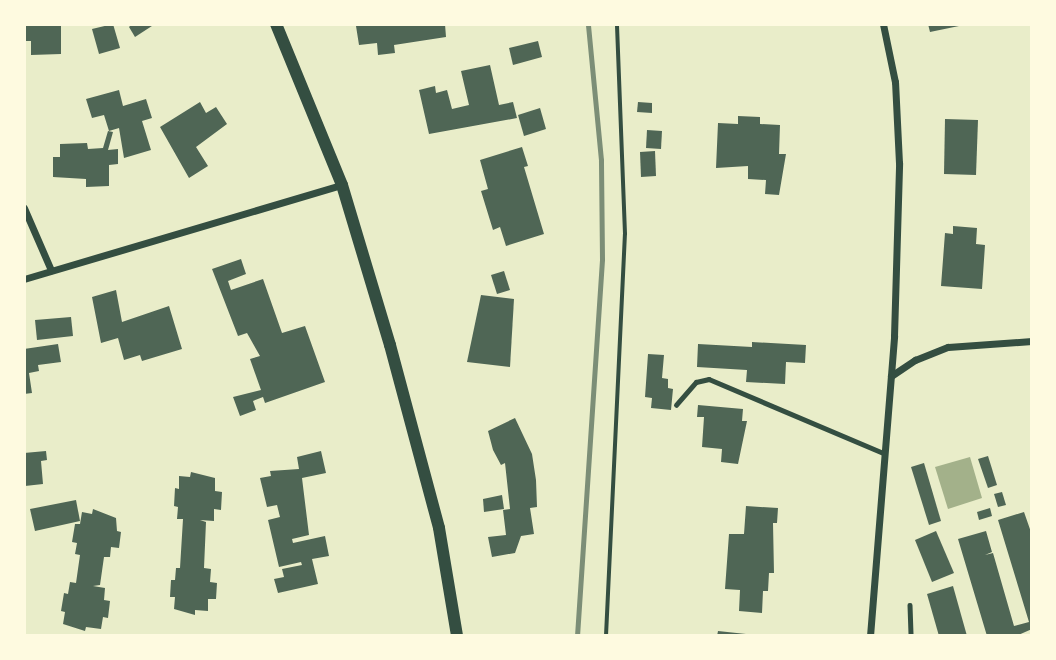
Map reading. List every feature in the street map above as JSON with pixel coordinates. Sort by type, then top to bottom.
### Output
[{"type":"street","points":[[276,24],[342,185],[439,528],[457,635]]},
{"type":"street","points":[[870,635],[891,376],[899,151],[895,82],[883,24]]},
{"type":"street","points":[[24,279],[342,185]]},
{"type":"street","points":[[24,208],[51,270]]},
{"type":"street","points":[[891,376],[948,347],[1031,341]]},
{"type":"lane","points":[[676,405],[696,382],[709,379],[883,453]]},
{"type":"lane","points":[[910,605],[911,635]]},
{"type":"path","points":[[606,635],[625,234],[617,24]]},
{"type":"shaded area","points":[[970,457],[982,498],[948,509],[935,467]]},
{"type":"building","points":[[24,24],[61,24],[61,54],[31,55],[31,41],[24,41]]},
{"type":"building","points":[[113,24],[120,48],[99,54],[92,29]]},
{"type":"building","points":[[132,24],[155,24],[135,37],[129,27]]},
{"type":"building","points":[[445,24],[446,37],[394,45],[395,53],[378,55],[377,43],[359,45],[356,26]]},
{"type":"building","points":[[928,24],[959,24],[959,26],[930,32]]},
{"type":"building","points":[[538,41],[542,57],[513,65],[509,48]]},
{"type":"building","points":[[490,65],[499,105],[513,102],[517,118],[429,134],[419,90],[435,86],[436,93],[447,90],[452,109],[469,105],[461,71]]},
{"type":"building","points":[[119,90],[123,106],[146,99],[152,118],[142,121],[151,150],[124,158],[119,128],[109,131],[104,115],[92,118],[86,99]]},
{"type":"building","points":[[200,102],[206,113],[216,107],[227,124],[196,147],[208,166],[189,178],[160,127]]},
{"type":"building","points":[[638,102],[652,103],[652,113],[637,112]]},
{"type":"building","points":[[540,108],[546,129],[524,136],[518,115]]},
{"type":"building","points":[[738,116],[760,117],[760,124],[780,125],[779,154],[786,154],[779,195],[765,194],[766,180],[748,179],[748,166],[716,168],[718,123],[738,124]]},
{"type":"building","points":[[945,119],[978,120],[976,175],[944,174]]},
{"type":"building","points":[[647,130],[662,131],[661,149],[646,148]]},
{"type":"building","points":[[108,131],[113,132],[108,150],[118,149],[118,164],[109,165],[109,186],[86,187],[86,179],[53,177],[53,157],[60,157],[60,144],[87,143],[88,149],[103,148]]},
{"type":"building","points":[[522,147],[528,166],[524,167],[544,234],[506,246],[500,227],[493,230],[481,191],[488,189],[480,160]]},
{"type":"building","points":[[655,151],[656,176],[641,177],[640,152]]},
{"type":"building","points":[[953,226],[977,228],[976,244],[985,245],[982,289],[941,286],[945,233],[953,234]]},
{"type":"building","points":[[241,259],[246,274],[228,281],[231,290],[263,279],[282,333],[305,326],[325,382],[265,403],[263,397],[253,401],[256,410],[240,416],[233,397],[261,390],[250,359],[260,356],[247,333],[238,336],[212,269]]},
{"type":"building","points":[[504,271],[510,290],[497,294],[491,275]]},
{"type":"building","points":[[116,290],[122,322],[169,306],[182,349],[142,361],[140,355],[124,360],[118,338],[101,343],[92,297]]},
{"type":"building","points":[[481,295],[514,299],[510,367],[467,362]]},
{"type":"building","points":[[71,317],[73,336],[37,340],[35,320]]},
{"type":"building","points":[[752,342],[806,345],[805,363],[786,362],[785,384],[746,382],[747,370],[697,367],[698,344],[752,347]]},
{"type":"building","points":[[58,344],[61,362],[38,365],[39,371],[29,373],[32,393],[24,394],[24,349]]},
{"type":"building","points":[[648,354],[664,355],[662,378],[668,379],[668,388],[673,389],[671,410],[651,408],[652,398],[645,397]]},
{"type":"building","points":[[698,405],[743,409],[742,421],[747,421],[738,464],[721,462],[722,449],[702,447],[704,417],[697,417]]},
{"type":"building","points":[[515,418],[532,454],[537,507],[530,508],[534,534],[521,536],[515,553],[492,557],[488,537],[506,535],[503,510],[510,509],[505,463],[501,465],[493,450],[488,431]]},
{"type":"building","points":[[46,451],[47,460],[41,461],[43,484],[25,486],[24,453]]},
{"type":"building","points":[[321,451],[326,473],[302,478],[309,535],[292,539],[293,543],[325,536],[329,556],[312,559],[318,584],[278,593],[274,579],[284,577],[282,569],[302,565],[301,562],[279,567],[268,520],[280,517],[277,505],[267,507],[260,478],[271,476],[270,471],[299,469],[297,457]]},
{"type":"building","points":[[988,456],[997,485],[988,488],[978,459]]},
{"type":"building","points":[[924,463],[941,521],[929,525],[911,467]]},
{"type":"building","points":[[191,472],[215,478],[215,491],[222,492],[221,510],[214,509],[214,521],[200,520],[206,522],[204,568],[211,569],[210,582],[217,583],[216,599],[208,599],[208,611],[195,610],[195,615],[174,609],[175,597],[170,597],[171,580],[175,580],[176,568],[180,568],[183,519],[177,519],[178,507],[174,506],[175,488],[179,489],[179,476],[190,477]]},
{"type":"building","points":[[1002,492],[1006,505],[998,507],[994,494]]},
{"type":"building","points":[[502,495],[504,509],[484,512],[483,499]]},
{"type":"building","points":[[76,500],[80,521],[35,531],[30,509]]},
{"type":"building","points":[[746,506],[778,508],[777,523],[773,523],[774,573],[769,573],[768,591],[763,591],[762,613],[739,611],[740,590],[725,589],[729,534],[744,534]]},
{"type":"building","points":[[990,508],[992,516],[979,520],[977,512]]},
{"type":"building","points":[[93,509],[116,518],[117,531],[121,532],[119,548],[111,547],[110,557],[104,557],[100,585],[93,586],[105,588],[104,600],[110,601],[108,618],[103,617],[101,629],[86,627],[85,631],[63,624],[65,612],[61,611],[64,593],[68,594],[70,582],[76,583],[80,555],[75,554],[77,543],[72,542],[75,524],[80,524],[82,512],[92,514]]},
{"type":"building","points":[[1024,512],[1032,535],[1032,629],[1016,636],[987,636],[958,539],[986,531],[992,552],[985,555],[993,553],[1014,626],[1029,622],[998,520]]},
{"type":"building","points":[[936,531],[954,573],[932,582],[915,540]]},
{"type":"building","points":[[953,586],[967,636],[939,636],[927,594]]},
{"type":"building","points":[[718,631],[746,634],[746,636],[717,636]]},
{"type":"railway","points":[[577,636],[602,259],[601,160],[588,24]]}]
